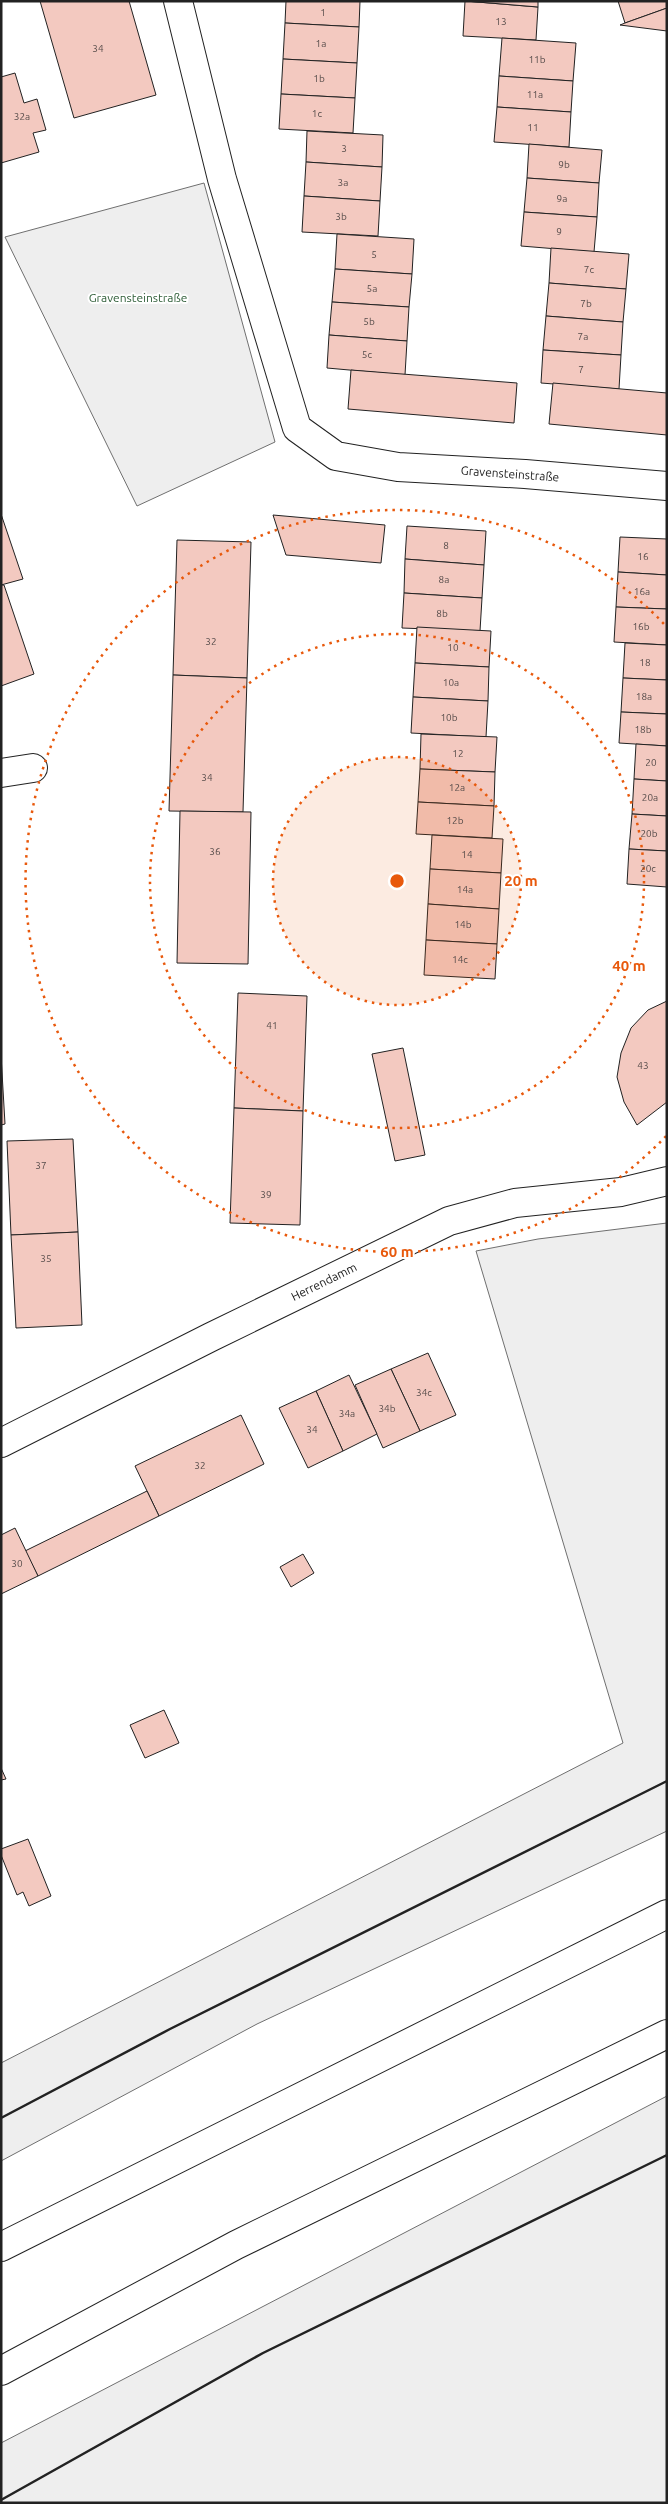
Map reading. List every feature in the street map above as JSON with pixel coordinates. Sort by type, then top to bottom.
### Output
[{"type":"main road","name":"Gravensteinstraße","points":[[178,1],[222,179],[297,428],[336,456],[398,467],[525,474],[667,486]]},
{"type":"main road","points":[[1,773],[33,768]]},
{"type":"main road","name":"Herrendamm","points":[[1,1443],[211,1337],[449,1221],[515,1203],[621,1192],[667,1181]]},
{"type":"main road","points":[[1,2247],[667,1914]]},
{"type":"main road","points":[[1,2371],[236,2245],[667,2034]]},
{"type":"green space","name":"Gravensteinstraße","points":[[204,183],[275,442],[137,506],[5,237]]},
{"type":"green space","points":[[667,1223],[667,1831],[257,2024],[1,2161],[1,2063],[623,1743],[476,1251],[538,1239]]},
{"type":"green space","points":[[667,2096],[667,2503],[1,2503],[1,2443]]},
{"type":"building","points":[[40,1],[129,1],[156,95],[74,118]]},
{"type":"building","points":[[286,1],[360,1],[359,27],[285,23]]},
{"type":"building","points":[[465,1],[538,7],[536,40],[463,36]]},
{"type":"building","points":[[465,1],[538,1],[538,7]]},
{"type":"building","points":[[618,1],[667,1],[667,8],[625,23]]},
{"type":"building","points":[[667,8],[667,31],[620,25],[625,23]]},
{"type":"building","points":[[285,23],[359,27],[357,63],[283,59]]},
{"type":"building","points":[[502,38],[576,43],[573,81],[499,76]]},
{"type":"building","points":[[283,59],[357,63],[355,98],[281,94]]},
{"type":"building","points":[[15,73],[24,103],[37,99],[46,130],[33,133],[39,152],[1,163],[1,77]]},
{"type":"building","points":[[499,76],[573,81],[571,112],[497,107]]},
{"type":"building","points":[[281,94],[355,98],[353,133],[279,129]]},
{"type":"building","points":[[497,107],[571,112],[569,147],[494,142]]},
{"type":"building","points":[[307,131],[383,135],[382,167],[306,162]]},
{"type":"building","points":[[529,144],[602,150],[599,183],[527,178]]},
{"type":"building","points":[[306,162],[382,167],[380,201],[304,196]]},
{"type":"building","points":[[527,178],[599,183],[597,217],[524,212]]},
{"type":"building","points":[[304,196],[380,201],[378,236],[302,232]]},
{"type":"building","points":[[524,212],[597,217],[594,252],[521,246]]},
{"type":"building","points":[[337,234],[414,239],[412,274],[335,269]]},
{"type":"building","points":[[551,248],[629,254],[626,289],[549,283]]},
{"type":"building","points":[[335,269],[412,274],[409,307],[332,302]]},
{"type":"building","points":[[549,283],[626,289],[623,322],[546,316]]},
{"type":"building","points":[[332,302],[409,307],[407,341],[329,335]]},
{"type":"building","points":[[546,316],[623,322],[621,355],[543,350]]},
{"type":"building","points":[[329,335],[407,341],[405,375],[327,368]]},
{"type":"building","points":[[543,350],[621,355],[619,389],[541,383]]},
{"type":"building","points":[[351,370],[517,383],[514,423],[348,409]]},
{"type":"building","points":[[553,383],[667,393],[667,435],[549,424]]},
{"type":"building","points":[[1,514],[23,579],[1,585]]},
{"type":"building","points":[[273,515],[385,525],[381,563],[286,555]]},
{"type":"building","points":[[407,526],[486,531],[484,565],[405,559]]},
{"type":"building","points":[[620,537],[667,539],[667,575],[618,572]]},
{"type":"building","points":[[177,540],[251,542],[247,678],[173,675]]},
{"type":"building","points":[[405,559],[484,565],[482,598],[404,593]]},
{"type":"building","points":[[618,572],[667,575],[667,609],[616,607]]},
{"type":"building","points":[[1,585],[4,585],[34,674],[1,686]]},
{"type":"building","points":[[404,593],[482,598],[480,631],[402,628]]},
{"type":"building","points":[[616,607],[667,609],[667,645],[614,642]]},
{"type":"building","points":[[417,627],[491,631],[489,667],[415,663]]},
{"type":"building","points":[[625,643],[667,645],[667,680],[623,678]]},
{"type":"building","points":[[415,663],[489,667],[488,701],[413,697]]},
{"type":"building","points":[[173,675],[247,678],[243,812],[169,811]]},
{"type":"building","points":[[623,678],[667,680],[667,714],[621,712]]},
{"type":"building","points":[[413,697],[488,701],[486,737],[411,733]]},
{"type":"building","points":[[621,712],[667,714],[667,746],[619,743]]},
{"type":"building","points":[[421,734],[497,737],[495,772],[420,769]]},
{"type":"building","points":[[636,744],[667,746],[667,781],[634,779]]},
{"type":"building","points":[[420,769],[495,772],[494,806],[418,802]]},
{"type":"building","points":[[634,779],[667,781],[667,816],[632,814]]},
{"type":"building","points":[[418,802],[494,806],[492,838],[416,834]]},
{"type":"building","points":[[180,811],[251,812],[248,964],[177,963]]},
{"type":"building","points":[[632,814],[667,816],[667,851],[629,849]]},
{"type":"building","points":[[432,835],[503,839],[501,873],[430,869]]},
{"type":"building","points":[[629,849],[667,851],[667,887],[627,884]]},
{"type":"building","points":[[430,869],[501,873],[499,909],[428,904]]},
{"type":"building","points":[[428,904],[499,909],[497,944],[426,940]]},
{"type":"building","points":[[426,940],[497,944],[495,979],[424,975]]},
{"type":"building","points":[[238,993],[307,996],[303,1111],[234,1108]]},
{"type":"building","points":[[667,1001],[667,1102],[637,1125],[624,1102],[617,1077],[621,1053],[631,1028],[648,1010]]},
{"type":"building","points":[[403,1048],[425,1155],[395,1161],[372,1054]]},
{"type":"building","points":[[1,1055],[5,1124],[1,1125]]},
{"type":"building","points":[[234,1108],[303,1111],[300,1225],[230,1223]]},
{"type":"building","points":[[73,1139],[78,1232],[11,1235],[7,1141]]},
{"type":"building","points":[[78,1232],[82,1325],[16,1328],[11,1235]]},
{"type":"building","points":[[428,1353],[456,1415],[420,1431],[391,1369]]},
{"type":"building","points":[[391,1369],[420,1431],[383,1448],[355,1385]]},
{"type":"building","points":[[349,1375],[377,1434],[343,1451],[316,1391]]},
{"type":"building","points":[[316,1391],[343,1451],[308,1468],[279,1408]]},
{"type":"building","points":[[241,1415],[264,1464],[159,1516],[135,1466]]},
{"type":"building","points":[[147,1491],[159,1516],[38,1576],[25,1551]]},
{"type":"building","points":[[15,1528],[38,1576],[1,1594],[1,1535]]},
{"type":"building","points":[[303,1554],[314,1573],[291,1587],[280,1567]]},
{"type":"building","points":[[164,1710],[179,1743],[145,1758],[130,1725]]},
{"type":"building","points":[[1,1768],[6,1779],[1,1780]]},
{"type":"building","points":[[28,1839],[51,1896],[29,1906],[23,1892],[17,1895],[1,1855],[1,1849]]},
{"type":"wall","points":[[1,2118],[170,2029],[667,1781]]},
{"type":"wall","points":[[1,2500],[263,2353],[667,2155]]}]
